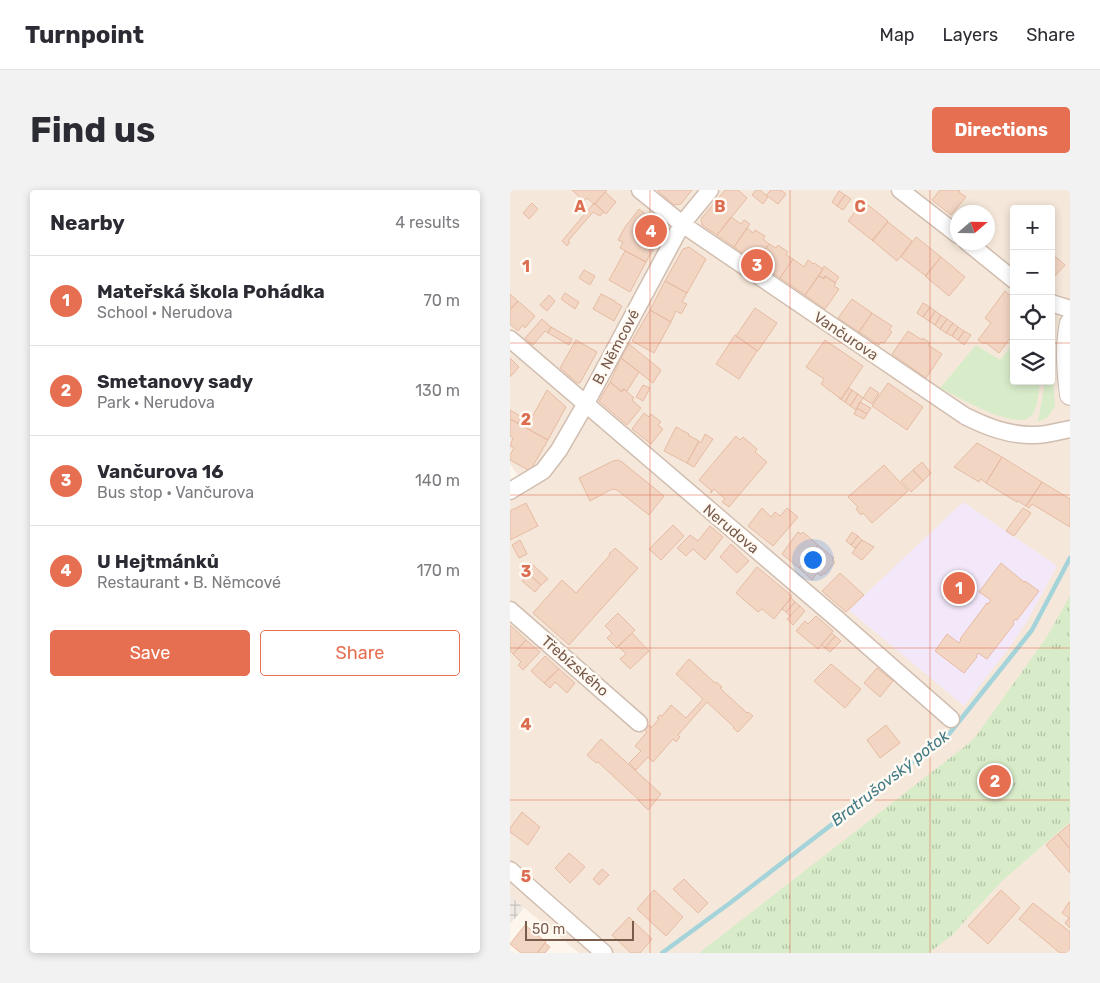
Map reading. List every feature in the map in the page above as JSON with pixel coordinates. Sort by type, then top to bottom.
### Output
[{"type":"street","name":"Vančurova","points":[[640,190],[682,224],[964,416],[1005,433],[1035,435],[1070,429]]},
{"type":"street","name":"B. Němcové","points":[[510,491],[543,471],[558,450],[585,405],[682,224],[710,190]]},
{"type":"street","points":[[900,190],[950,229]]},
{"type":"street","points":[[976,250],[1010,277]]},
{"type":"street","points":[[1055,304],[1070,310]]},
{"type":"street","points":[[1070,323],[1067,339],[1067,369],[1070,394]]},
{"type":"street","name":"Nerudova","points":[[510,339],[951,719]]},
{"type":"street","name":"Třebízského","points":[[510,610],[639,723]]},
{"type":"street","points":[[510,870],[604,953]]},
{"type":"shaded area","points":[[510,190],[1070,190],[1070,953],[579,953],[510,896],[510,501],[529,491],[510,464]]},
{"type":"shaded area","points":[[963,502],[1057,566],[1026,623],[964,706],[849,610]]},
{"type":"shaded area","points":[[510,896],[524,908],[510,924]]},
{"type":"green space","points":[[976,345],[1000,360],[1010,347],[1010,385],[1040,385],[1036,408],[1028,418],[1014,420],[992,413],[940,388]]},
{"type":"green space","points":[[1044,385],[1053,385],[1055,406],[1047,418],[1038,422]]},
{"type":"green space","points":[[1070,596],[1070,822],[1002,881],[951,936],[929,953],[699,953],[973,740],[1046,638]]},
{"type":"building","points":[[572,190],[607,190],[594,204],[587,198],[584,201]]},
{"type":"building","points":[[657,190],[692,190],[681,204],[674,205]]},
{"type":"building","points":[[725,190],[738,190],[747,198],[717,235],[702,225],[701,219]]},
{"type":"building","points":[[756,190],[760,190],[768,197],[763,204],[752,195]]},
{"type":"building","points":[[771,190],[781,190],[786,194],[778,204],[766,195]]},
{"type":"building","points":[[940,190],[960,190],[959,192],[966,197],[959,205],[950,205],[950,214],[932,200]]},
{"type":"building","points":[[839,191],[845,195],[837,206],[832,202]]},
{"type":"building","points":[[605,192],[616,202],[606,214],[595,204]]},
{"type":"building","points":[[845,195],[851,199],[843,210],[837,206]]},
{"type":"building","points":[[863,201],[888,221],[873,241],[848,221]]},
{"type":"building","points":[[532,203],[538,209],[529,219],[523,213]]},
{"type":"building","points":[[593,204],[604,212],[600,216],[593,212],[568,241],[570,242],[567,246],[562,241]]},
{"type":"building","points":[[639,209],[662,227],[663,233],[646,262],[620,248],[623,242],[618,240]]},
{"type":"building","points":[[731,217],[741,224],[744,220],[750,224],[734,247],[717,235]]},
{"type":"building","points":[[888,222],[912,241],[897,261],[872,240]]},
{"type":"building","points":[[747,228],[753,233],[755,230],[765,236],[763,239],[769,244],[756,262],[734,247]]},
{"type":"building","points":[[916,237],[941,257],[926,276],[901,257]]},
{"type":"building","points":[[769,244],[776,248],[778,245],[788,252],[786,255],[793,259],[780,278],[756,262]]},
{"type":"building","points":[[689,247],[706,259],[687,293],[665,281],[683,249]]},
{"type":"building","points":[[625,251],[646,262],[630,292],[609,280]]},
{"type":"building","points":[[1055,256],[1065,265],[1055,276]]},
{"type":"building","points":[[941,257],[965,277],[949,296],[925,276]]},
{"type":"building","points":[[793,259],[804,267],[808,260],[823,269],[805,295],[780,278]]},
{"type":"building","points":[[824,266],[839,277],[835,283],[825,276],[823,278],[819,276]]},
{"type":"building","points":[[584,270],[595,276],[590,285],[579,278]]},
{"type":"building","points":[[819,276],[824,279],[825,276],[836,283],[834,286],[839,289],[825,309],[805,295]]},
{"type":"building","points":[[665,281],[687,293],[682,302],[687,304],[681,314],[676,311],[671,322],[650,310]]},
{"type":"building","points":[[1005,291],[1010,295],[1010,338],[999,353],[985,342],[984,344],[978,340],[991,323],[985,318]]},
{"type":"building","points":[[565,293],[579,302],[575,309],[561,299]]},
{"type":"building","points":[[510,294],[518,301],[510,310]]},
{"type":"building","points":[[601,294],[622,306],[614,321],[593,309]]},
{"type":"building","points":[[549,295],[555,301],[547,311],[540,305]]},
{"type":"building","points":[[852,299],[872,313],[859,332],[838,318]]},
{"type":"building","points":[[518,301],[535,316],[525,328],[523,325],[518,331],[510,324],[510,310]]},
{"type":"building","points":[[923,303],[930,307],[923,317],[917,313]]},
{"type":"building","points":[[930,307],[935,311],[929,321],[923,317]]},
{"type":"building","points":[[755,308],[777,323],[758,351],[736,336]]},
{"type":"building","points":[[650,310],[671,322],[654,353],[632,341]]},
{"type":"building","points":[[935,311],[941,315],[935,325],[929,321]]},
{"type":"building","points":[[872,313],[892,326],[889,330],[892,332],[884,343],[881,342],[879,345],[859,332]]},
{"type":"building","points":[[941,315],[947,319],[940,329],[935,325]]},
{"type":"building","points":[[542,319],[551,327],[548,333],[545,331],[533,345],[525,338]]},
{"type":"building","points":[[947,319],[953,323],[946,333],[940,329]]},
{"type":"building","points":[[953,323],[958,327],[952,336],[946,333]]},
{"type":"building","points":[[551,327],[572,339],[569,345],[548,333]]},
{"type":"building","points":[[958,327],[964,331],[958,340],[952,336]]},
{"type":"building","points":[[908,331],[922,340],[923,338],[930,343],[928,345],[942,354],[926,378],[892,354]]},
{"type":"building","points":[[964,331],[971,335],[964,345],[958,340]]},
{"type":"building","points":[[735,335],[757,351],[739,379],[716,364]]},
{"type":"building","points":[[576,340],[597,352],[580,383],[577,383],[560,368]]},
{"type":"building","points":[[825,340],[863,366],[841,399],[821,384],[824,379],[806,367]]},
{"type":"building","points":[[629,344],[661,370],[653,383],[621,358]]},
{"type":"building","points":[[510,358],[519,367],[510,377]]},
{"type":"building","points":[[621,358],[639,372],[627,391],[623,389],[621,391],[610,382]]},
{"type":"building","points":[[610,382],[622,392],[624,389],[641,408],[627,425],[599,401]]},
{"type":"building","points":[[888,383],[923,407],[907,430],[872,406]]},
{"type":"building","points":[[643,385],[650,388],[643,401],[636,397]]},
{"type":"building","points":[[870,387],[879,393],[872,404],[863,398]]},
{"type":"building","points":[[849,388],[852,390],[845,402],[839,398],[841,399]]},
{"type":"building","points":[[547,390],[566,407],[548,440],[526,428]]},
{"type":"building","points":[[852,390],[858,394],[850,406],[845,402]]},
{"type":"building","points":[[858,394],[863,398],[856,410],[850,406]]},
{"type":"building","points":[[860,402],[871,408],[867,414],[857,408]]},
{"type":"building","points":[[857,408],[867,414],[864,419],[854,414]]},
{"type":"building","points":[[510,410],[522,417],[518,423],[510,419]]},
{"type":"building","points":[[644,413],[649,417],[651,414],[661,422],[658,425],[663,429],[651,444],[632,429]]},
{"type":"building","points":[[510,419],[548,440],[530,471],[510,460],[510,455],[514,448],[510,446],[513,438],[510,436]]},
{"type":"building","points":[[676,427],[699,441],[687,463],[664,451]]},
{"type":"building","points":[[705,434],[713,439],[694,467],[687,463]]},
{"type":"building","points":[[736,436],[740,440],[743,437],[757,449],[755,452],[767,462],[729,507],[722,502],[725,499],[714,489],[711,493],[712,491],[699,480]]},
{"type":"building","points":[[977,443],[1002,457],[986,483],[981,479],[979,482],[954,467]]},
{"type":"building","points":[[1002,457],[1042,482],[1026,506],[986,483]]},
{"type":"building","points":[[618,460],[664,496],[649,515],[617,490],[612,489],[590,501],[579,478]]},
{"type":"building","points":[[922,462],[931,473],[923,481],[913,470]]},
{"type":"building","points":[[884,465],[908,491],[872,523],[863,513],[861,515],[856,509],[858,507],[848,497]]},
{"type":"building","points":[[913,470],[923,481],[911,492],[901,481]]},
{"type":"building","points":[[1042,482],[1070,499],[1070,527],[1032,504],[1029,508],[1026,506]]},
{"type":"building","points":[[526,503],[538,526],[510,540],[510,511]]},
{"type":"building","points":[[762,508],[771,517],[775,512],[780,516],[787,508],[798,517],[773,546],[748,526]]},
{"type":"building","points":[[1023,508],[1031,513],[1014,536],[1006,531]]},
{"type":"building","points":[[673,525],[684,536],[661,560],[649,549]]},
{"type":"building","points":[[710,526],[723,537],[705,560],[693,549],[686,556],[677,548],[690,535],[698,541]]},
{"type":"building","points":[[798,532],[801,534],[803,532],[818,545],[799,568],[782,554]]},
{"type":"building","points":[[852,532],[858,536],[851,545],[846,541]]},
{"type":"building","points":[[858,536],[862,540],[855,548],[851,545]]},
{"type":"building","points":[[520,540],[527,554],[519,558],[512,545]]},
{"type":"building","points":[[862,540],[874,547],[862,560],[852,553]]},
{"type":"building","points":[[731,544],[749,561],[737,573],[720,557]]},
{"type":"building","points":[[818,545],[834,558],[832,560],[835,562],[825,574],[821,576],[817,573],[812,580],[799,568]]},
{"type":"building","points":[[615,548],[638,568],[569,645],[533,613],[562,580],[576,593]]},
{"type":"building","points":[[530,562],[548,579],[541,585],[524,569]]},
{"type":"building","points":[[1001,563],[1024,582],[1039,591],[1017,620],[1015,619],[1014,624],[987,659],[978,653],[964,673],[935,651],[947,634],[959,643],[960,639],[991,600],[979,592]]},
{"type":"building","points":[[757,567],[792,596],[774,619],[762,609],[758,612],[736,593]]},
{"type":"building","points":[[840,573],[864,595],[846,612],[822,591]]},
{"type":"building","points":[[529,574],[541,585],[535,592],[522,581]]},
{"type":"building","points":[[791,598],[795,602],[786,612],[782,609]]},
{"type":"building","points":[[795,602],[800,606],[790,616],[786,612]]},
{"type":"building","points":[[800,606],[805,611],[793,625],[787,619]]},
{"type":"building","points":[[618,613],[635,630],[617,648],[607,638],[612,633],[605,626]]},
{"type":"building","points":[[816,616],[833,631],[818,649],[796,631],[805,621],[808,624]]},
{"type":"building","points":[[510,625],[526,640],[513,654],[510,651]]},
{"type":"building","points":[[632,633],[649,651],[630,669],[620,659],[626,654],[618,646]]},
{"type":"building","points":[[832,633],[835,636],[825,648],[821,645]]},
{"type":"building","points":[[835,636],[841,641],[830,652],[825,648]]},
{"type":"building","points":[[526,640],[540,652],[523,670],[518,665],[521,662],[513,654]]},
{"type":"building","points":[[545,656],[559,669],[544,683],[531,671]]},
{"type":"building","points":[[689,659],[722,687],[720,688],[747,713],[753,716],[738,732],[707,702],[678,735],[680,737],[676,742],[673,739],[653,762],[648,757],[636,770],[629,763],[641,751],[635,746],[647,732],[645,730],[649,725],[651,728],[659,719],[657,718],[660,715],[662,716],[671,705],[686,718],[703,699],[676,674]]},
{"type":"building","points":[[831,664],[861,689],[845,708],[814,681]]},
{"type":"building","points":[[877,668],[893,681],[880,697],[864,683]]},
{"type":"building","points":[[559,669],[575,683],[567,693],[555,682],[550,688],[544,683]]},
{"type":"building","points":[[886,725],[900,743],[880,758],[867,740]]},
{"type":"building","points":[[601,739],[661,794],[648,810],[598,762],[596,763],[587,755]]},
{"type":"building","points":[[522,812],[540,827],[528,845],[510,832],[510,828]]},
{"type":"building","points":[[1070,824],[1070,849],[1058,834]]},
{"type":"building","points":[[1058,834],[1070,849],[1070,873],[1046,845]]},
{"type":"building","points":[[569,853],[585,867],[570,883],[555,868]]},
{"type":"building","points":[[602,869],[609,875],[599,885],[593,879]]},
{"type":"building","points":[[684,879],[708,903],[698,913],[673,889]]},
{"type":"building","points":[[654,890],[683,917],[666,936],[637,909]]},
{"type":"building","points":[[1001,890],[1020,908],[988,944],[968,926]]},
{"type":"building","points":[[1069,902],[1070,928],[1065,923],[1069,918],[1062,913]]},
{"type":"building","points":[[1033,903],[1070,932],[1070,953],[1060,953],[1019,919]]},
{"type":"building","points":[[629,917],[652,939],[640,953],[631,953],[612,935]]},
{"type":"building","points":[[525,925],[546,942],[537,953],[521,953],[510,944]]},
{"type":"building","points":[[545,943],[550,947],[545,953],[537,953]]},
{"type":"waterway","name":"Bratrušovský potok","points":[[662,953],[730,903],[949,734],[1032,630],[1070,558]]},
{"type":"place","name":"U Hejtmánků","points":[[651,231]]},
{"type":"place","name":"Vančurova 16","points":[[757,265]]},
{"type":"place","name":"Mateřská škola Pohádka","points":[[959,588]]},
{"type":"place","name":"Smetanovy sady","points":[[995,781]]}]
